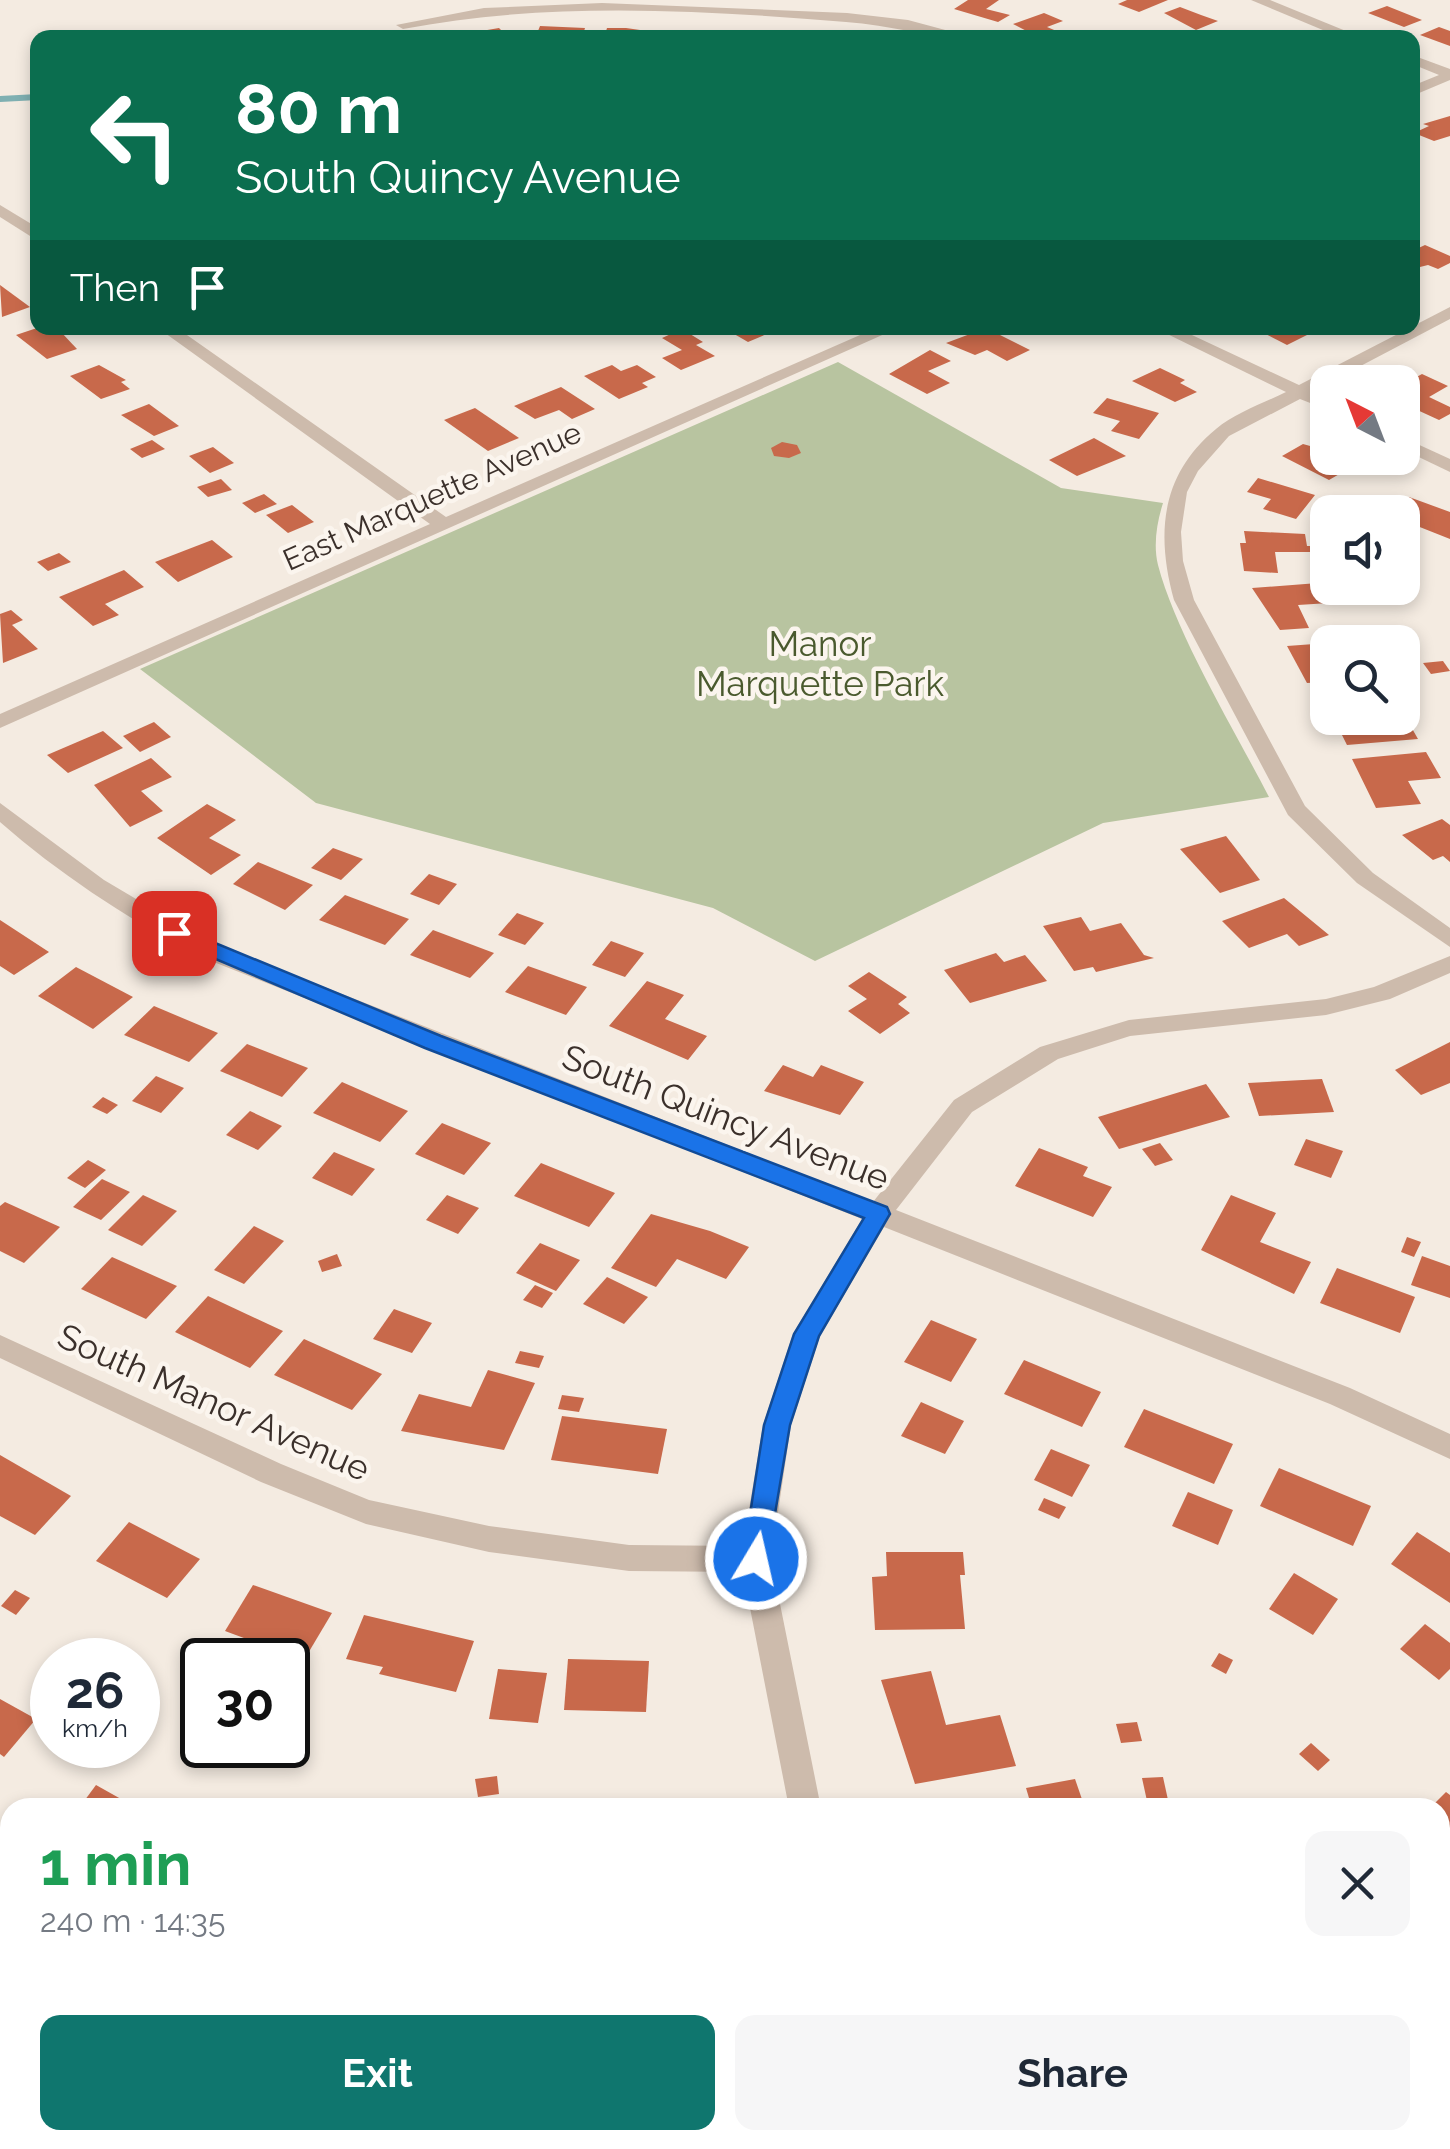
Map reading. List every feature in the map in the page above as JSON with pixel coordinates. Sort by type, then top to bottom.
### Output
[{"type":"street","points":[[1258,0],[1335,30]]},
{"type":"street","points":[[403,25],[473,5],[552,4],[741,6],[907,23],[935,30]]},
{"type":"street","points":[[1420,62],[1450,74]]},
{"type":"street","points":[[1420,88],[1450,74]]},
{"type":"street","points":[[0,210],[30,231]]},
{"type":"street","points":[[1420,327],[1450,312]]},
{"type":"street","points":[[176,335],[440,523]]},
{"type":"street","name":"East Marquette Avenue","points":[[0,722],[440,523],[873,335]]},
{"type":"street","points":[[1179,335],[1310,396]]},
{"type":"street","points":[[1405,335],[1223,432],[1190,469],[1178,492],[1171,532],[1184,600],[1296,810],[1365,878],[1450,939]]},
{"type":"street","points":[[1420,451],[1450,466]]},
{"type":"street","name":"South Quincy Avenue","points":[[0,810],[50,856],[123,906],[199,947],[1340,1396],[1450,1447]]},
{"type":"street","points":[[804,1798],[756,1559],[777,1425],[806,1334],[878,1214],[963,1106],[1049,1053],[1128,1028],[1326,1007],[1381,993],[1450,964]]},
{"type":"street","name":"South Manor Avenue","points":[[0,1346],[272,1473],[366,1512],[490,1539],[629,1558],[756,1559]]},
{"type":"green space","name":"Manor Marquette Park","points":[[838,362],[1061,488],[1163,503],[1156,550],[1167,592],[1192,651],[1269,797],[1103,823],[815,961],[713,908],[316,803],[140,669]]},
{"type":"building","points":[[968,0],[999,0],[986,9],[1010,15],[998,22],[954,9]]},
{"type":"building","points":[[1127,0],[1168,0],[1139,12],[1118,4]]},
{"type":"building","points":[[1387,6],[1422,20],[1404,27],[1368,13]]},
{"type":"building","points":[[1180,7],[1218,21],[1196,30],[1164,13]]},
{"type":"building","points":[[1044,13],[1063,21],[1047,27],[1054,30],[1025,30],[1013,24]]},
{"type":"building","points":[[540,26],[585,28],[584,30],[538,30]]},
{"type":"building","points":[[1439,27],[1450,31],[1450,46],[1420,35]]},
{"type":"building","points":[[1450,116],[1450,136],[1434,141],[1420,135],[1420,130],[1429,126],[1423,124]]},
{"type":"building","points":[[1425,245],[1450,256],[1450,263],[1438,269],[1420,267],[1420,247]]},
{"type":"building","points":[[0,285],[30,307],[2,317]]},
{"type":"building","points":[[30,330],[30,335],[64,335],[77,349],[47,359],[16,335]]},
{"type":"building","points":[[692,335],[703,342],[696,345],[715,356],[681,370],[662,358],[682,350],[662,338]]},
{"type":"building","points":[[736,335],[764,335],[748,342]]},
{"type":"building","points":[[967,335],[1000,335],[1030,350],[1007,361],[987,350],[975,355],[946,343]]},
{"type":"building","points":[[1268,335],[1307,335],[1287,345]]},
{"type":"building","points":[[930,350],[951,361],[928,371],[950,383],[927,394],[889,374]]},
{"type":"building","points":[[99,365],[126,380],[121,382],[130,389],[101,399],[70,376]]},
{"type":"building","points":[[612,365],[621,371],[637,365],[656,377],[642,383],[648,387],[619,399],[584,376]]},
{"type":"building","points":[[1160,368],[1185,380],[1180,383],[1197,392],[1175,402],[1132,381]]},
{"type":"building","points":[[1420,375],[1448,386],[1429,397],[1450,407],[1450,414],[1439,420],[1420,411]]},
{"type":"building","points":[[561,387],[595,409],[572,419],[559,410],[535,419],[514,406]]},
{"type":"building","points":[[1107,398],[1159,413],[1139,439],[1111,431],[1120,421],[1093,413]]},
{"type":"building","points":[[149,404],[179,426],[154,436],[121,415]]},
{"type":"building","points":[[475,408],[519,438],[488,451],[444,420]]},
{"type":"building","points":[[1094,438],[1126,456],[1077,476],[1049,460]]},
{"type":"building","points":[[152,440],[165,449],[142,458],[130,449]]},
{"type":"building","points":[[782,442],[797,445],[801,453],[789,458],[774,456],[771,448]]},
{"type":"building","points":[[1303,444],[1310,446],[1310,470],[1282,456]]},
{"type":"building","points":[[213,447],[234,463],[210,473],[189,456]]},
{"type":"building","points":[[1258,478],[1315,495],[1310,495],[1310,501],[1296,519],[1263,509],[1271,499],[1247,492]]},
{"type":"building","points":[[221,479],[232,490],[208,497],[197,487]]},
{"type":"building","points":[[264,494],[277,504],[255,513],[242,503]]},
{"type":"building","points":[[1420,501],[1450,512],[1450,539],[1420,527]]},
{"type":"building","points":[[292,505],[314,522],[288,533],[266,515]]},
{"type":"building","points":[[1244,531],[1305,534],[1310,552],[1275,552],[1278,573],[1244,571],[1240,543],[1246,543]]},
{"type":"building","points":[[212,540],[233,557],[178,582],[155,562]]},
{"type":"building","points":[[59,553],[71,562],[48,571],[37,562]]},
{"type":"building","points":[[124,570],[144,587],[105,604],[119,615],[93,626],[59,597]]},
{"type":"building","points":[[1310,584],[1310,604],[1298,605],[1309,628],[1280,630],[1252,588]]},
{"type":"building","points":[[11,610],[23,620],[12,625],[38,649],[3,663],[0,614]]},
{"type":"building","points":[[1310,644],[1310,683],[1307,683],[1287,646]]},
{"type":"building","points":[[1443,661],[1450,671],[1431,674],[1423,663]]},
{"type":"building","points":[[154,722],[171,737],[140,752],[123,736]]},
{"type":"building","points":[[103,731],[123,748],[68,773],[47,755]]},
{"type":"building","points":[[1342,735],[1416,735],[1418,739],[1347,745]]},
{"type":"building","points":[[1426,752],[1441,778],[1408,781],[1421,804],[1376,808],[1352,759]]},
{"type":"building","points":[[151,758],[172,777],[141,791],[163,811],[130,827],[94,785]]},
{"type":"building","points":[[207,804],[236,820],[209,838],[241,855],[211,875],[157,838]]},
{"type":"building","points":[[1442,819],[1450,825],[1450,862],[1443,856],[1433,860],[1402,835]]},
{"type":"building","points":[[1226,836],[1260,880],[1220,893],[1180,849]]},
{"type":"building","points":[[333,848],[363,859],[341,880],[311,868]]},
{"type":"building","points":[[258,862],[313,885],[285,910],[233,884]]},
{"type":"building","points":[[429,874],[457,884],[439,905],[410,894]]},
{"type":"building","points":[[345,895],[409,919],[385,945],[319,920]]},
{"type":"building","points":[[1284,898],[1329,935],[1299,946],[1287,934],[1249,948],[1222,921]]},
{"type":"building","points":[[517,913],[544,923],[525,945],[498,935]]},
{"type":"building","points":[[1081,917],[1090,931],[1121,923],[1144,955],[1154,958],[1096,972],[1093,967],[1074,971],[1043,926]]},
{"type":"building","points":[[0,920],[49,952],[14,975],[0,966]]},
{"type":"building","points":[[433,930],[494,953],[470,978],[410,955]]},
{"type":"building","points":[[611,941],[644,953],[625,977],[592,965]]},
{"type":"building","points":[[996,953],[1004,962],[1025,955],[1047,981],[970,1003],[944,970]]},
{"type":"building","points":[[528,966],[587,987],[566,1015],[505,992]]},
{"type":"building","points":[[76,967],[133,997],[93,1029],[38,996]]},
{"type":"building","points":[[869,972],[907,997],[898,1004],[910,1013],[880,1034],[848,1011],[867,999],[848,986]]},
{"type":"building","points":[[647,981],[684,995],[665,1019],[707,1036],[688,1060],[609,1026]]},
{"type":"building","points":[[154,1006],[218,1033],[189,1062],[124,1035]]},
{"type":"building","points":[[1450,1042],[1450,1083],[1421,1095],[1395,1070]]},
{"type":"building","points":[[247,1044],[308,1068],[282,1097],[220,1071]]},
{"type":"building","points":[[783,1065],[813,1077],[821,1065],[864,1082],[840,1115],[764,1091]]},
{"type":"building","points":[[156,1076],[184,1088],[161,1113],[132,1101]]},
{"type":"building","points":[[1322,1079],[1334,1112],[1259,1116],[1248,1083]]},
{"type":"building","points":[[342,1082],[408,1111],[380,1142],[313,1113]]},
{"type":"building","points":[[1206,1084],[1230,1117],[1119,1149],[1098,1117]]},
{"type":"building","points":[[103,1097],[118,1105],[107,1114],[92,1107]]},
{"type":"building","points":[[250,1111],[282,1126],[258,1150],[226,1135]]},
{"type":"building","points":[[442,1123],[491,1143],[464,1175],[415,1154]]},
{"type":"building","points":[[1306,1139],[1343,1151],[1331,1178],[1294,1165]]},
{"type":"building","points":[[1160,1143],[1173,1160],[1155,1166],[1142,1149]]},
{"type":"building","points":[[1039,1148],[1088,1167],[1083,1176],[1112,1187],[1093,1217],[1015,1186]]},
{"type":"building","points":[[334,1152],[375,1169],[352,1196],[312,1178]]},
{"type":"building","points":[[88,1160],[106,1170],[85,1188],[67,1178]]},
{"type":"building","points":[[541,1163],[615,1193],[589,1227],[514,1196]]},
{"type":"building","points":[[102,1179],[130,1192],[101,1220],[73,1207]]},
{"type":"building","points":[[143,1195],[177,1211],[142,1246],[108,1230]]},
{"type":"building","points":[[447,1195],[479,1208],[458,1234],[426,1220]]},
{"type":"building","points":[[1231,1195],[1276,1213],[1260,1242],[1311,1262],[1294,1294],[1201,1250]]},
{"type":"building","points":[[5,1202],[60,1227],[24,1263],[0,1251],[0,1206]]},
{"type":"building","points":[[651,1214],[749,1247],[726,1279],[677,1259],[656,1287],[611,1268]]},
{"type":"building","points":[[254,1226],[284,1241],[244,1284],[214,1270]]},
{"type":"building","points":[[1407,1237],[1421,1242],[1414,1257],[1401,1252]]},
{"type":"building","points":[[540,1243],[580,1260],[556,1291],[516,1273]]},
{"type":"building","points":[[337,1254],[342,1266],[322,1272],[318,1261]]},
{"type":"building","points":[[1422,1256],[1450,1266],[1450,1298],[1411,1285]]},
{"type":"building","points":[[112,1257],[177,1286],[146,1319],[81,1289]]},
{"type":"building","points":[[1337,1268],[1415,1297],[1400,1333],[1320,1303]]},
{"type":"building","points":[[607,1277],[648,1297],[624,1324],[583,1304]]},
{"type":"building","points":[[535,1285],[553,1293],[542,1308],[523,1300]]},
{"type":"building","points":[[208,1296],[283,1331],[250,1368],[175,1332]]},
{"type":"building","points":[[394,1309],[432,1323],[412,1353],[373,1339]]},
{"type":"building","points":[[931,1320],[977,1339],[951,1382],[904,1362]]},
{"type":"building","points":[[304,1339],[382,1374],[352,1410],[274,1375]]},
{"type":"building","points":[[520,1351],[544,1356],[539,1368],[515,1363]]},
{"type":"building","points":[[1024,1360],[1101,1392],[1082,1427],[1004,1394]]},
{"type":"building","points":[[488,1370],[535,1383],[504,1450],[401,1431],[419,1394],[471,1407]]},
{"type":"building","points":[[562,1395],[584,1398],[579,1412],[558,1409]]},
{"type":"building","points":[[921,1402],[964,1421],[945,1454],[901,1436]]},
{"type":"building","points":[[1144,1409],[1233,1444],[1214,1484],[1124,1447]]},
{"type":"building","points":[[562,1416],[667,1429],[658,1474],[551,1460]]},
{"type":"building","points":[[1051,1449],[1090,1465],[1072,1497],[1034,1480]]},
{"type":"building","points":[[0,1455],[71,1496],[35,1535],[0,1516]]},
{"type":"building","points":[[1279,1468],[1371,1506],[1353,1546],[1260,1506]]},
{"type":"building","points":[[1188,1492],[1233,1510],[1218,1545],[1172,1526]]},
{"type":"building","points":[[1044,1498],[1066,1507],[1059,1519],[1038,1510]]},
{"type":"building","points":[[129,1522],[200,1559],[167,1598],[96,1561]]},
{"type":"building","points":[[1417,1532],[1450,1553],[1450,1603],[1391,1564]]},
{"type":"building","points":[[886,1552],[963,1552],[965,1575],[960,1575],[965,1629],[875,1630],[872,1577],[887,1576]]},
{"type":"building","points":[[1294,1573],[1338,1599],[1313,1635],[1269,1609]]},
{"type":"building","points":[[253,1585],[332,1613],[310,1650],[310,1638],[244,1638],[225,1631]]},
{"type":"building","points":[[15,1590],[30,1598],[16,1615],[1,1606]]},
{"type":"building","points":[[364,1615],[474,1641],[456,1692],[379,1674],[383,1667],[346,1659]]},
{"type":"building","points":[[1425,1624],[1450,1643],[1450,1669],[1439,1680],[1400,1649]]},
{"type":"building","points":[[1219,1653],[1233,1660],[1226,1674],[1211,1666]]},
{"type":"building","points":[[568,1659],[649,1661],[646,1712],[564,1710]]},
{"type":"building","points":[[498,1669],[547,1673],[538,1723],[489,1719]]},
{"type":"building","points":[[931,1671],[946,1725],[1000,1715],[1016,1766],[915,1784],[881,1680]]},
{"type":"building","points":[[0,1699],[30,1716],[30,1726],[4,1757],[0,1754]]},
{"type":"building","points":[[1137,1722],[1142,1741],[1121,1743],[1116,1724]]},
{"type":"building","points":[[1311,1743],[1330,1760],[1318,1771],[1299,1754]]},
{"type":"building","points":[[497,1776],[499,1794],[478,1797],[475,1779]]},
{"type":"building","points":[[1163,1777],[1168,1798],[1146,1798],[1142,1778]]},
{"type":"building","points":[[1075,1779],[1082,1798],[1029,1798],[1026,1788]]},
{"type":"building","points":[[96,1785],[119,1798],[86,1798]]},
{"type":"waterway","points":[[0,99],[30,97]]},
{"type":"route","points":[[174,933],[199,947],[433,1042],[878,1214],[806,1334],[777,1425],[756,1559]]}]
